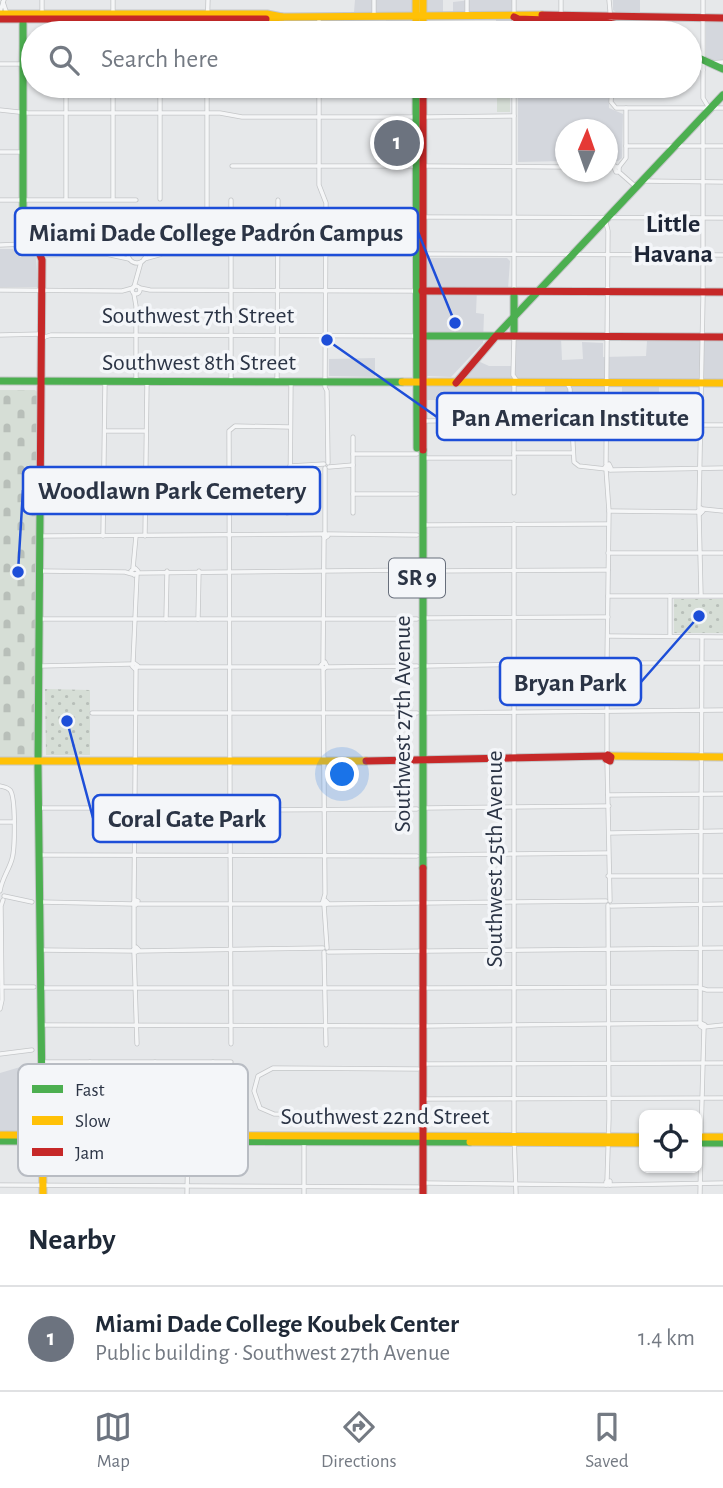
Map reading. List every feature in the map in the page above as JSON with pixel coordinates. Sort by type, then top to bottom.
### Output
[{"type":"main road","points":[[416,0],[421,21]]},
{"type":"main road","points":[[419,21],[424,0]]},
{"type":"main road","points":[[245,19],[254,14]]},
{"type":"main road","points":[[3,17],[65,19],[113,16],[160,21],[254,14],[282,17],[723,18]]},
{"type":"main road","points":[[514,17],[561,15],[611,18],[619,21]]},
{"type":"main road","points":[[20,16],[21,28]]},
{"type":"main road","points":[[44,17],[282,17]]},
{"type":"main road","points":[[646,21],[704,17]]},
{"type":"main road","points":[[702,63],[723,69]]},
{"type":"main road","points":[[452,383],[723,94]]},
{"type":"main road","points":[[24,98],[25,246],[41,255],[42,291],[40,855],[37,902],[41,950],[38,988],[43,1062]]},
{"type":"main road","name":"Southwest 27th Avenue","points":[[418,98],[420,117]]},
{"type":"main road","name":"Southwest 27th Avenue","points":[[421,1188],[423,1099],[420,1026],[418,252],[422,98]]},
{"type":"main road","points":[[420,291],[723,292]]},
{"type":"main road","points":[[514,291],[514,336]]},
{"type":"main road","name":"Southwest 7th Street","points":[[420,336],[723,337]]},
{"type":"main road","name":"Southwest 8th Street","points":[[0,381],[723,383]]},
{"type":"main road","name":"Southwest 27th Avenue","points":[[420,383],[424,421],[417,494],[420,521]]},
{"type":"main road","points":[[0,761],[723,757]]},
{"type":"main road","name":"Southwest 27th Avenue","points":[[421,1066],[418,1115],[421,1140]]},
{"type":"main road","name":"Southwest 22nd Street","points":[[0,1135],[18,1136]]},
{"type":"main road","name":"Southwest 22nd Street","points":[[248,1139],[608,1140],[639,1137]]},
{"type":"main road","points":[[702,1140],[723,1137]]},
{"type":"main road","name":"Southwest 22nd Street","points":[[0,1141],[18,1140]]},
{"type":"main road","name":"Southwest 22nd Street","points":[[608,1140],[639,1143]]},
{"type":"main road","points":[[702,1140],[723,1143]]},
{"type":"main road","points":[[43,1176],[43,1194]]},
{"type":"street","points":[[42,0],[44,17]]},
{"type":"street","points":[[113,0],[113,21]]},
{"type":"street","points":[[207,21],[208,0]]},
{"type":"street","points":[[374,0],[374,17]]},
{"type":"street","points":[[467,0],[467,17]]},
{"type":"street","points":[[514,0],[514,21]]},
{"type":"street","points":[[561,0],[561,15]]},
{"type":"street","points":[[609,0],[611,21]]},
{"type":"street","points":[[704,0],[703,98],[709,108]]},
{"type":"street","points":[[3,17],[4,1]]},
{"type":"street","points":[[3,17],[4,1]]},
{"type":"street","points":[[702,66],[723,62]]},
{"type":"street","points":[[0,64],[21,64]]},
{"type":"street","points":[[66,98],[66,200]]},
{"type":"street","points":[[113,98],[113,199]]},
{"type":"street","points":[[160,98],[160,199]]},
{"type":"street","points":[[207,98],[207,218]]},
{"type":"street","points":[[319,98],[319,188],[326,202],[326,1045]]},
{"type":"street","points":[[514,98],[514,291]]},
{"type":"street","points":[[613,98],[613,106],[626,108],[723,108]]},
{"type":"street","points":[[626,108],[625,160],[618,168],[637,184],[723,182]]},
{"type":"street","points":[[0,110],[208,113],[242,117],[514,116]]},
{"type":"street","points":[[701,596],[703,116]]},
{"type":"street","points":[[626,146],[723,146]]},
{"type":"street","points":[[0,152],[23,152]]},
{"type":"street","points":[[232,166],[555,167]]},
{"type":"street","points":[[0,200],[136,200]]},
{"type":"street","points":[[231,200],[231,382]]},
{"type":"street","points":[[278,200],[278,382]]},
{"type":"street","points":[[137,275],[130,260],[131,248],[138,220],[143,218],[419,215],[723,218]]},
{"type":"street","points":[[605,218],[608,225],[609,510],[608,1183]]},
{"type":"street","points":[[47,225],[110,225],[136,231]]},
{"type":"street","points":[[136,231],[143,248],[136,290],[136,382]]},
{"type":"street","points":[[0,245],[25,246]]},
{"type":"street","points":[[41,255],[106,254],[143,248],[162,254],[418,252],[723,255]]},
{"type":"street","points":[[106,254],[143,260],[162,254]]},
{"type":"street","points":[[0,290],[420,291]]},
{"type":"street","name":"Southwest 7th Street","points":[[0,335],[420,336]]},
{"type":"street","points":[[514,336],[514,494]]},
{"type":"street","points":[[103,536],[105,382]]},
{"type":"street","points":[[145,536],[147,382]]},
{"type":"street","points":[[287,513],[290,502],[291,382]]},
{"type":"street","points":[[325,382],[327,391]]},
{"type":"street","points":[[566,382],[570,387],[572,453],[576,466],[723,468]]},
{"type":"street","points":[[424,421],[571,419]]},
{"type":"street","points":[[571,425],[723,425]]},
{"type":"street","points":[[231,1044],[229,431],[232,427],[290,427]]},
{"type":"street","points":[[105,431],[146,431]]},
{"type":"street","points":[[353,437],[353,513]]},
{"type":"street","points":[[353,454],[514,456],[572,453]]},
{"type":"street","points":[[290,466],[353,465]]},
{"type":"street","points":[[105,481],[163,481]]},
{"type":"street","points":[[354,494],[417,494]]},
{"type":"street","points":[[609,510],[723,511]]},
{"type":"street","points":[[420,521],[608,524]]},
{"type":"street","name":"Southwest 25th Avenue","points":[[514,524],[516,1194]]},
{"type":"street","points":[[41,536],[326,535],[420,538]]},
{"type":"street","points":[[136,536],[134,760],[137,1044]]},
{"type":"street","points":[[608,553],[723,553]]},
{"type":"street","points":[[41,571],[608,570]]},
{"type":"street","points":[[166,619],[167,571]]},
{"type":"street","points":[[198,619],[199,571]]},
{"type":"street","points":[[608,596],[723,596]]},
{"type":"street","points":[[670,596],[670,637]]},
{"type":"street","points":[[40,619],[608,617]]},
{"type":"street","points":[[608,636],[723,637]]},
{"type":"street","points":[[701,1110],[702,637]]},
{"type":"street","points":[[40,666],[723,663]]},
{"type":"street","points":[[92,713],[723,710]]},
{"type":"street","points":[[0,786],[10,790],[13,797],[13,855],[3,877],[0,1009]]},
{"type":"street","points":[[608,795],[723,794]]},
{"type":"street","points":[[39,808],[609,806]]},
{"type":"street","points":[[0,822],[13,822]]},
{"type":"street","points":[[609,833],[723,831]]},
{"type":"street","points":[[40,855],[608,853]]},
{"type":"street","points":[[608,876],[723,876]]},
{"type":"street","points":[[2,898],[37,902],[136,903],[723,904]]},
{"type":"street","points":[[41,950],[420,951],[723,948]]},
{"type":"street","points":[[2,988],[609,987],[723,990]]},
{"type":"street","points":[[42,1025],[723,1025]]},
{"type":"street","points":[[0,1054],[32,1050]]},
{"type":"street","points":[[43,1062],[231,1062]]},
{"type":"street","points":[[418,1115],[274,1114],[258,1105],[254,1091],[258,1076],[273,1068],[514,1063],[723,1063]]},
{"type":"street","points":[[423,1099],[723,1098]]},
{"type":"street","points":[[304,1140],[304,1194]]},
{"type":"street","points":[[700,1173],[700,1194]]},
{"type":"street","points":[[187,1176],[187,1194]]},
{"type":"street","points":[[0,1185],[421,1188],[516,1183],[723,1183]]},
{"type":"shaded area","points":[[355,0],[443,0],[443,12],[414,13],[414,21],[386,21],[386,12],[354,12]]},
{"type":"shaded area","points":[[512,0],[511,21],[496,21],[496,13],[453,13],[453,2]]},
{"type":"shaded area","points":[[613,0],[640,0],[640,12],[616,12],[613,10]]},
{"type":"shaded area","points":[[706,21],[723,22],[723,60],[706,58]]},
{"type":"shaded area","points":[[518,98],[609,98],[609,108],[623,114],[622,158],[618,161],[618,119],[555,119],[555,161],[518,162]]},
{"type":"shaded area","points":[[0,249],[20,249],[36,257],[38,287],[0,287]]},
{"type":"shaded area","points":[[429,258],[507,258],[510,261],[508,289],[477,289],[476,313],[484,314],[483,343],[451,377],[427,376]]},
{"type":"shaded area","points":[[515,338],[561,338],[562,360],[583,359],[582,342],[603,343],[603,357],[646,356],[647,341],[723,341],[723,380],[659,380],[659,404],[622,404],[622,384],[607,385],[606,405],[569,405],[569,415],[545,415],[545,380],[512,380],[513,400],[425,400],[425,385],[460,385],[478,361],[489,366],[515,366]]},
{"type":"shaded area","points":[[375,358],[375,377],[329,376],[329,359]]},
{"type":"shaded area","points":[[18,1068],[18,1132],[0,1132],[0,1073]]},
{"type":"green space","points":[[497,98],[510,98],[510,112],[497,112]]},
{"type":"green space","points":[[0,390],[37,392],[36,751],[32,757],[0,757]]},
{"type":"green space","points":[[674,599],[723,599],[723,633],[674,633]]},
{"type":"green space","points":[[45,689],[90,690],[90,755],[46,755]]},
{"type":"traffic: fast","points":[[702,59],[723,69]]},
{"type":"traffic: fast","points":[[421,336],[496,336],[723,95]]},
{"type":"traffic: fast","points":[[23,98],[23,240],[27,249]]},
{"type":"traffic: fast","points":[[416,98],[417,448]]},
{"type":"traffic: fast","points":[[514,291],[514,336]]},
{"type":"traffic: fast","points":[[0,381],[402,382]]},
{"type":"traffic: fast","points":[[423,450],[423,868]]},
{"type":"traffic: fast","points":[[40,511],[38,766],[42,1064]]},
{"type":"traffic: fast","points":[[0,1141],[18,1141]]},
{"type":"traffic: fast","points":[[248,1142],[470,1142]]},
{"type":"traffic: fast","points":[[702,1143],[723,1143]]},
{"type":"traffic: slow","points":[[416,0],[416,21]]},
{"type":"traffic: slow","points":[[423,0],[423,21]]},
{"type":"traffic: slow","points":[[0,14],[267,14],[282,17]]},
{"type":"traffic: slow","points":[[266,19],[542,15]]},
{"type":"traffic: slow","points":[[402,382],[723,383]]},
{"type":"traffic: slow","points":[[611,756],[723,757]]},
{"type":"traffic: slow","points":[[0,761],[366,761]]},
{"type":"traffic: slow","points":[[0,1135],[18,1135]]},
{"type":"traffic: slow","points":[[248,1136],[639,1137]]},
{"type":"traffic: slow","points":[[702,1137],[723,1137]]},
{"type":"traffic: slow","points":[[470,1142],[639,1143]]},
{"type":"traffic: slow","points":[[43,1176],[43,1194]]},
{"type":"traffic: jam","points":[[542,15],[723,18]]},
{"type":"traffic: jam","points":[[514,17],[575,21]]},
{"type":"traffic: jam","points":[[0,19],[266,19]]},
{"type":"traffic: jam","points":[[423,98],[423,450]]},
{"type":"traffic: jam","points":[[27,247],[39,252],[42,260],[40,511]]},
{"type":"traffic: jam","points":[[422,291],[723,292]]},
{"type":"traffic: jam","points":[[456,383],[496,336],[723,337]]},
{"type":"traffic: jam","points":[[608,755],[611,757],[610,761],[606,759],[608,755]]},
{"type":"traffic: jam","points":[[366,761],[606,756]]},
{"type":"traffic: jam","points":[[423,868],[423,1194]]},
{"type":"place","name":"Miami Dade College Koubek Center","points":[[397,143]]},
{"type":"place","name":"Miami Dade College Padrón Campus","points":[[455,323]]},
{"type":"place","name":"Pan American Institute","points":[[327,340]]},
{"type":"place","name":"Woodlawn Park Cemetery","points":[[18,572]]},
{"type":"place","name":"Bryan Park","points":[[699,616]]},
{"type":"place","name":"Coral Gate Park","points":[[67,721]]},
{"type":"district","name":"Little Havana","points":[[673,239]]}]
